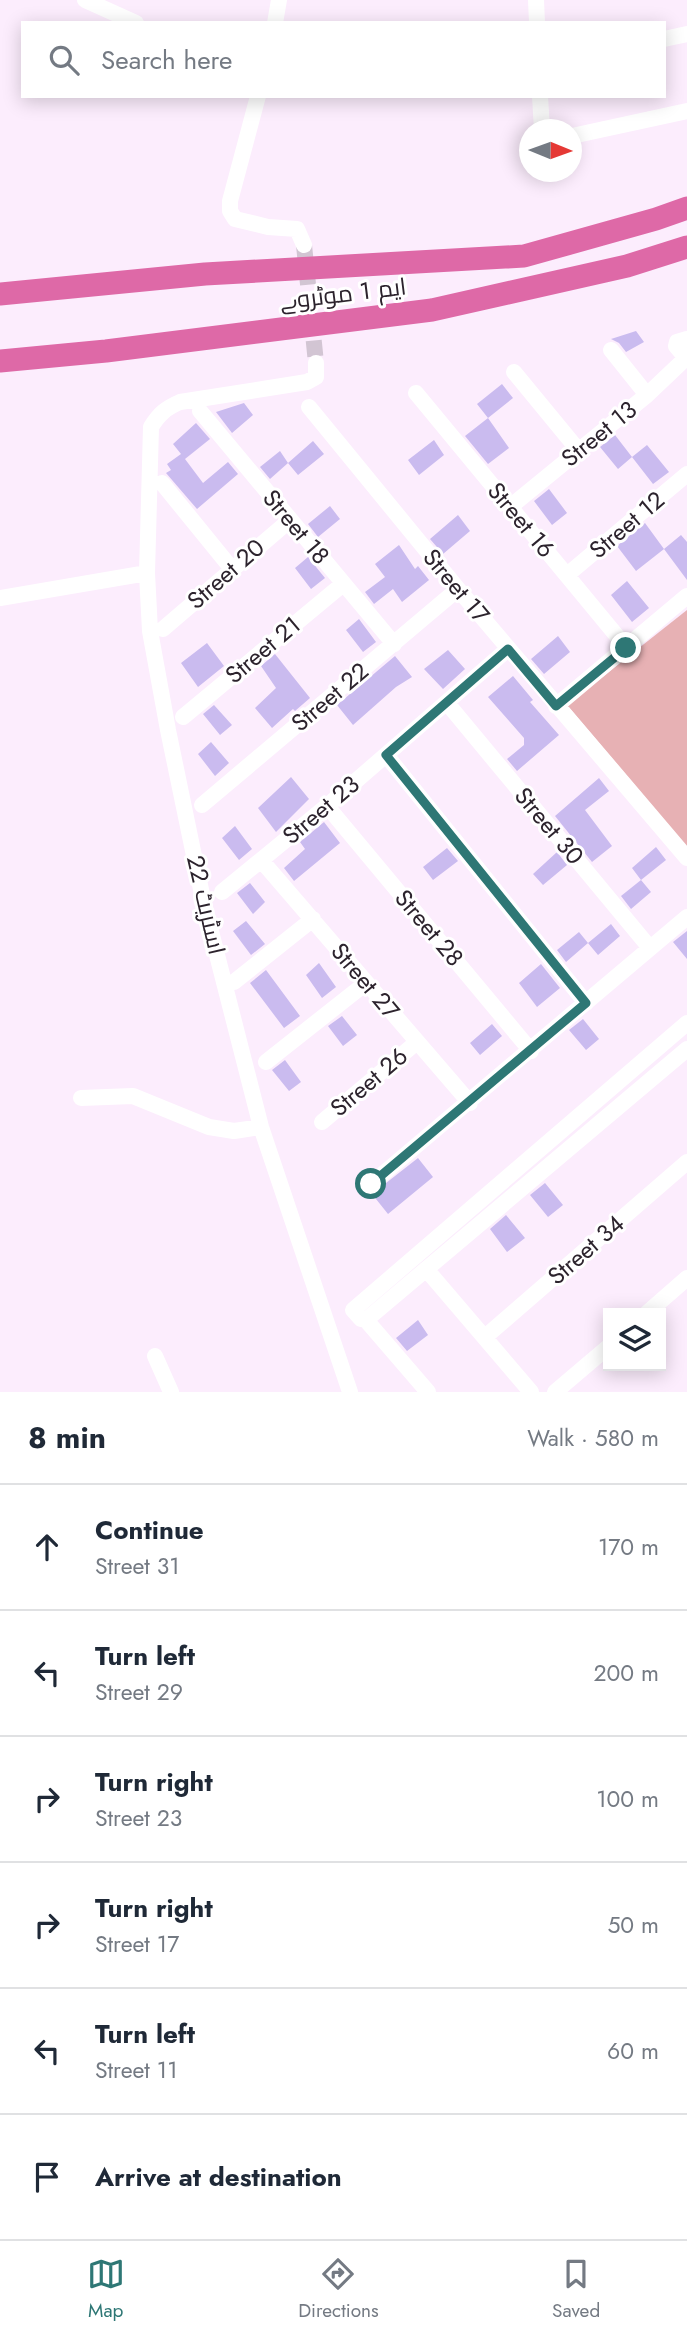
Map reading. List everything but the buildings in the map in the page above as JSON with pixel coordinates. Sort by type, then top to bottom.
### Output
[{"type":"highway","name":"ایم 1 موٹروے","points":[[0,294],[205,274],[524,256],[687,208]]},
{"type":"highway","name":"ایم 1 موٹروے","points":[[0,361],[106,351],[432,310],[627,266],[687,247]]},
{"type":"street","points":[[85,0],[132,21]]},
{"type":"street","points":[[275,21],[279,0]]},
{"type":"street","points":[[536,0],[537,21]]},
{"type":"street","points":[[666,39],[687,34]]},
{"type":"street","points":[[257,98],[230,201],[230,211],[235,219],[268,227],[296,229],[304,245]]},
{"type":"street","points":[[540,98],[541,119]]},
{"type":"street","points":[[582,134],[687,111]]},
{"type":"street","points":[[687,339],[677,342],[676,346],[687,358]]},
{"type":"street","points":[[611,351],[647,395]]},
{"type":"street","name":"Street 13","points":[[510,507],[647,395],[687,358]]},
{"type":"street","name":"اسٹریٹ 22","points":[[316,363],[316,377],[307,382],[180,402],[166,408],[151,427],[146,573],[150,631],[204,904],[261,1128],[350,1392]]},
{"type":"street","points":[[513,372],[579,451]]},
{"type":"street","name":"Street 16","points":[[416,393],[626,648]]},
{"type":"street","name":"Street 17","points":[[309,407],[508,649],[687,858]]},
{"type":"street","name":"Street 18","points":[[200,411],[394,644]]},
{"type":"street","name":"Street 12","points":[[567,575],[687,474]]},
{"type":"street","points":[[162,483],[232,569]]},
{"type":"street","name":"Street 20","points":[[163,629],[290,520]]},
{"type":"street","points":[[0,598],[146,573]]},
{"type":"street","name":"Street 21","points":[[183,717],[343,584]]},
{"type":"street","name":"Street 22","points":[[202,806],[458,589]]},
{"type":"street","points":[[556,706],[687,596]]},
{"type":"street","name":"Street 23","points":[[222,892],[327,806],[508,649]]},
{"type":"street","name":"Street 30","points":[[447,704],[650,948]]},
{"type":"street","points":[[386,755],[586,1003]]},
{"type":"street","name":"Street 28","points":[[327,806],[531,1051]]},
{"type":"street","name":"Street 27","points":[[261,860],[470,1103]]},
{"type":"street","points":[[371,1184],[687,917]]},
{"type":"street","points":[[234,982],[313,919]]},
{"type":"street","points":[[265,1062],[366,983]]},
{"type":"street","points":[[360,1316],[687,1023]]},
{"type":"street","name":"Street 26","points":[[322,1122],[416,1042]]},
{"type":"street","points":[[360,1316],[426,1269],[687,1050]]},
{"type":"street","points":[[624,1079],[636,1091]]},
{"type":"street","points":[[81,1098],[133,1096],[209,1128],[234,1131],[261,1128]]},
{"type":"street","name":"Street 34","points":[[485,1337],[687,1162]]},
{"type":"street","points":[[426,1269],[531,1392]]},
{"type":"street","points":[[653,1308],[687,1279]]},
{"type":"street","points":[[360,1316],[428,1392]]},
{"type":"street","points":[[555,1392],[603,1350]]},
{"type":"street","points":[[155,1356],[171,1392]]},
{"type":"shaded area","points":[[687,610],[687,847],[567,705]]},
{"type":"tunnel","points":[[304,245],[316,363]]},
{"type":"route","points":[[371,1184],[586,1003],[386,755],[508,649],[556,706],[626,648]]}]
